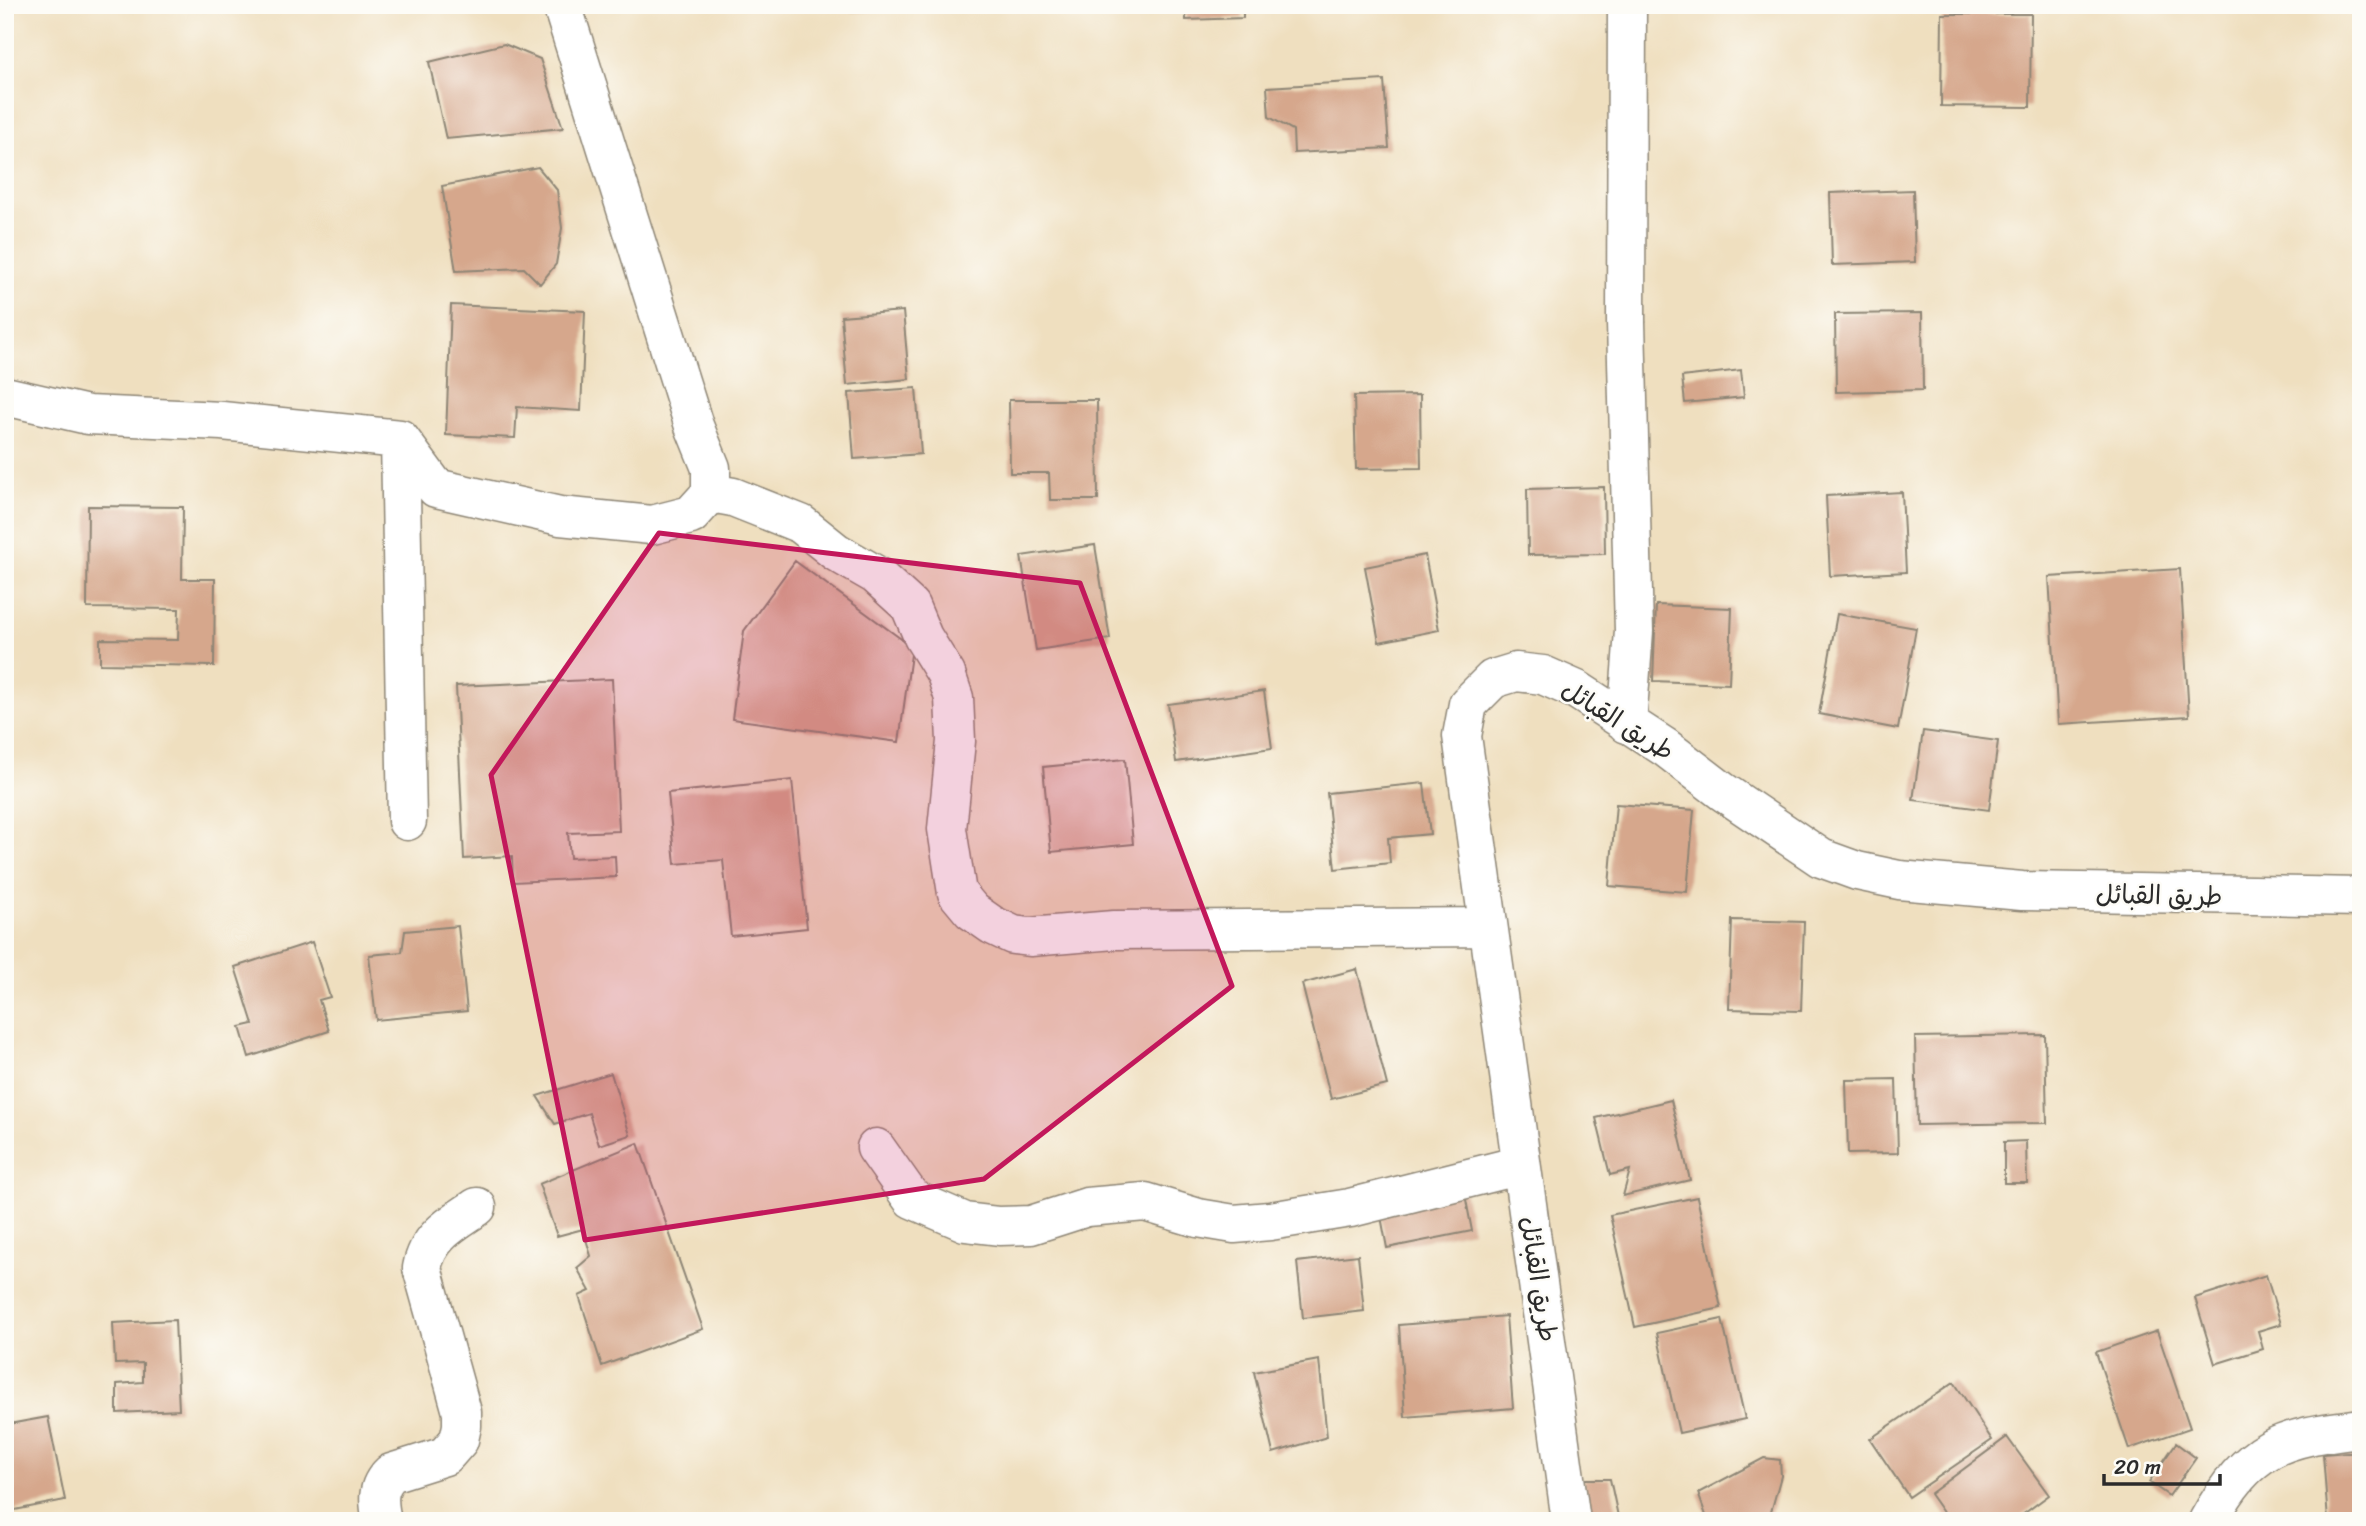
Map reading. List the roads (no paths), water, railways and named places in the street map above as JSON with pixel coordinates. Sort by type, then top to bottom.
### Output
[{"type":"street","points":[[5,396],[88,415],[222,421],[400,439],[436,488],[560,516],[652,526],[691,515],[710,493],[711,468],[694,426],[562,5]]},
{"type":"street","points":[[1626,5],[1626,322],[1634,631],[1628,724]]},
{"type":"street","points":[[400,439],[407,821]]},
{"type":"street","points":[[710,493],[733,497],[801,524],[836,552],[876,575],[910,606],[923,637],[946,674],[954,698],[956,741],[947,829],[957,893],[972,911],[992,925],[1013,935],[1030,937],[1114,930],[1487,927]]},
{"type":"street","name":"طريق القبائل","points":[[1571,1521],[1549,1345],[1487,927],[1462,736],[1468,704],[1493,679],[1516,672],[1543,675],[1577,691],[1666,748],[1722,791],[1821,858],[1857,872],[1899,880],[2022,891],[2361,897]]},
{"type":"street","points":[[876,1148],[912,1199],[965,1222],[999,1226],[1031,1225],[1087,1207],[1145,1202],[1198,1218],[1234,1224],[1270,1221],[1350,1208],[1521,1165]]},
{"type":"street","points":[[382,1521],[379,1488],[385,1479],[391,1474],[445,1455],[459,1440],[462,1412],[422,1268],[425,1250],[439,1233],[477,1207]]},
{"type":"street","points":[[2208,1521],[2226,1491],[2246,1466],[2278,1443],[2305,1435],[2361,1428]]}]
